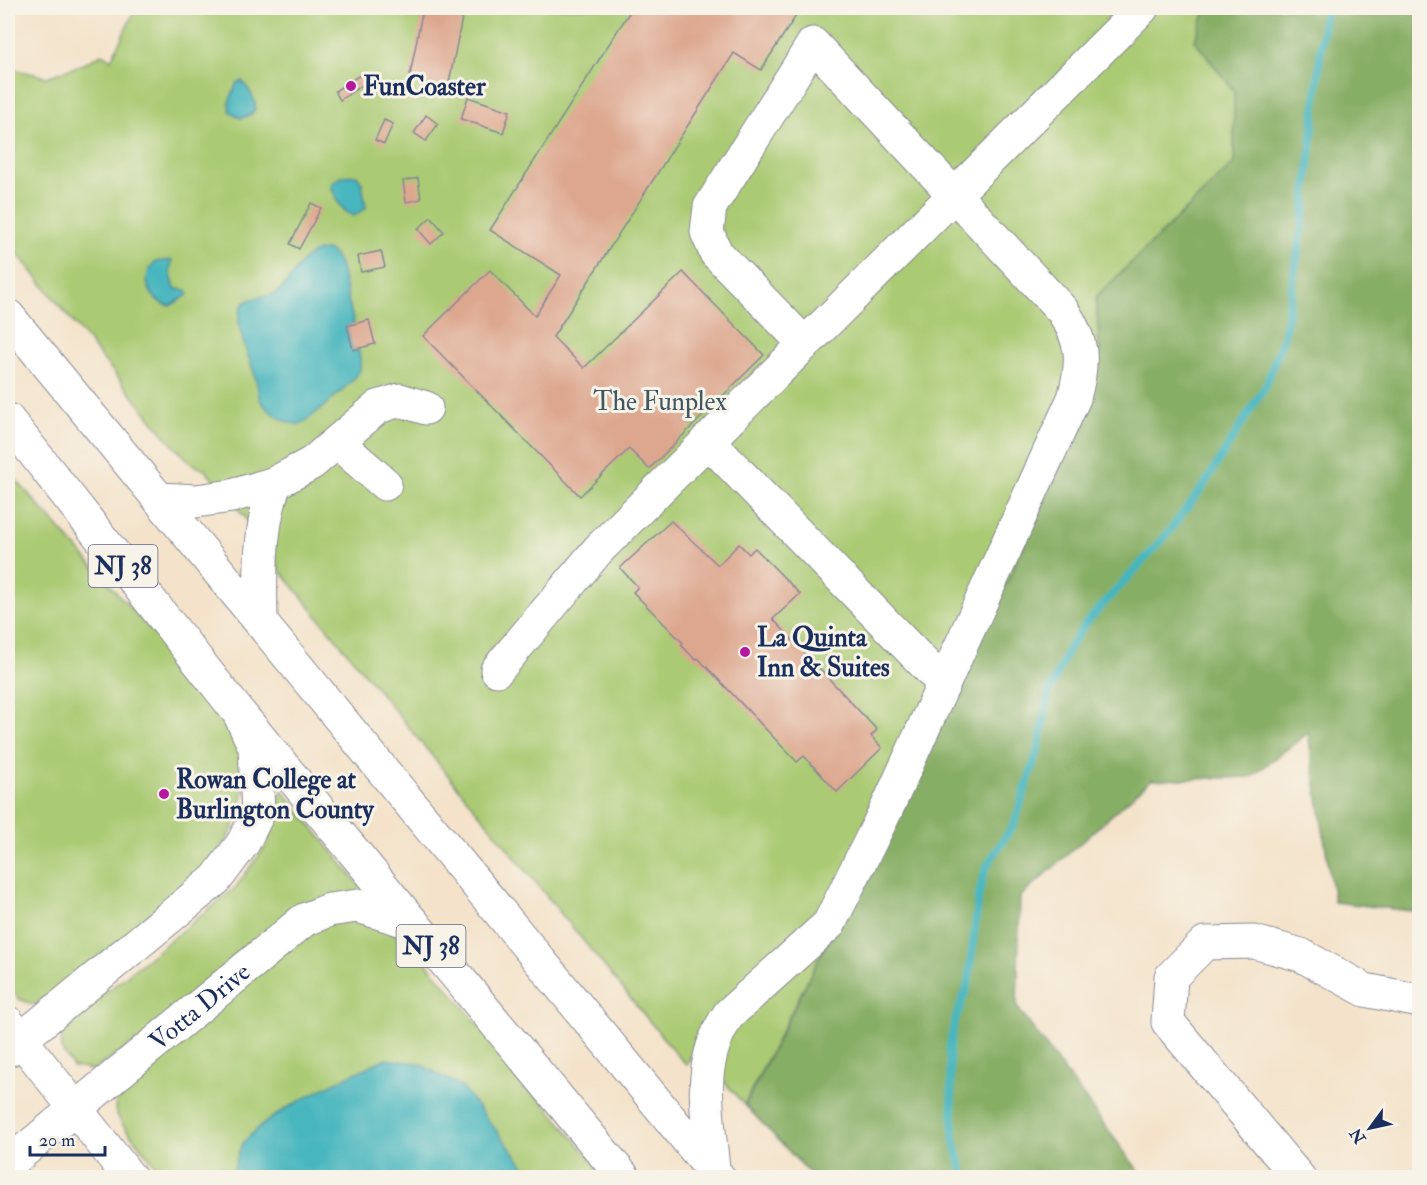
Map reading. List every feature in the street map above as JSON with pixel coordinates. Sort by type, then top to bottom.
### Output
[{"type":"main road","points":[[497,670],[598,550],[1142,8]]},
{"type":"main road","points":[[716,1173],[706,1085],[710,1050],[719,1029],[729,1014],[829,924],[888,808],[1074,398],[1082,367],[1079,341],[1062,310],[813,44],[710,207],[707,232],[716,253],[804,343]]},
{"type":"main road","name":"NJ 38","points":[[8,316],[716,1173]]},
{"type":"main road","points":[[160,499],[196,501],[232,496],[275,483],[312,463],[378,407],[400,400],[426,408]]},
{"type":"main road","name":"NJ 38","points":[[8,420],[239,713],[624,1178]]},
{"type":"main road","points":[[707,440],[944,684]]},
{"type":"main road","points":[[338,443],[385,484]]},
{"type":"main road","points":[[261,620],[260,565],[263,526],[275,483]]},
{"type":"main road","points":[[130,1178],[76,1108],[12,1038],[216,879],[243,843],[258,813],[257,774],[255,747],[239,713]]},
{"type":"main road","name":"Votta Drive","points":[[8,1164],[304,920],[329,910],[358,906],[412,923]]},
{"type":"main road","points":[[1299,1178],[1168,1022],[1171,977],[1205,943],[1254,942],[1300,955],[1365,990],[1419,1001]]},
{"type":"green space","name":"The Funplex","points":[[136,8],[1206,8],[1195,41],[1235,91],[1234,163],[1096,297],[1100,351],[1071,444],[868,881],[822,952],[744,1105],[694,1046],[687,1065],[677,1055],[278,568],[273,551],[205,470],[192,464],[171,443],[8,242],[8,68],[47,77],[84,64],[102,54],[111,60]]},
{"type":"green space","points":[[1206,8],[1419,8],[1419,912],[1334,902],[1308,733],[1251,777],[1151,780],[1020,897],[1017,1007],[1143,1177],[813,1177],[745,1105],[822,952],[868,881],[1071,444],[1100,351],[1096,297],[1234,163],[1234,91],[1195,41]]},
{"type":"green space","points":[[8,471],[228,717],[244,758],[243,792],[238,816],[215,856],[181,889],[89,964],[34,1005],[19,999],[8,986]]},
{"type":"green space","points":[[282,790],[366,893],[93,1070],[73,1067],[61,1049],[62,1028],[235,888],[268,843]]},
{"type":"green space","points":[[345,918],[388,929],[414,948],[606,1177],[165,1177],[122,1124],[115,1110],[117,1091],[313,926]]},
{"type":"water","points":[[242,81],[253,97],[255,108],[248,116],[240,118],[230,111],[229,102],[237,83]]},
{"type":"water","points":[[357,175],[362,183],[366,208],[354,216],[342,207],[331,184],[343,176]]},
{"type":"water","points":[[324,250],[331,251],[340,264],[354,324],[347,326],[353,349],[358,349],[360,369],[356,377],[320,410],[303,422],[294,424],[278,416],[260,400],[255,376],[241,335],[240,314],[242,306],[249,300],[276,293],[290,279],[305,258]]},
{"type":"water","points":[[172,260],[170,271],[175,289],[187,290],[188,295],[170,306],[163,304],[152,295],[147,282],[150,268],[155,262]]},
{"type":"water","points":[[384,1059],[418,1063],[462,1087],[533,1177],[232,1177],[242,1145],[257,1129],[310,1095]]},
{"type":"building","points":[[423,8],[464,8],[448,88],[409,80]]},
{"type":"building","points":[[632,8],[801,8],[761,70],[734,53],[553,337],[584,368],[683,272],[764,355],[649,469],[629,449],[580,496],[423,336],[490,270],[535,316],[561,275],[490,230]]},
{"type":"building","name":"FunCoaster","points":[[363,73],[368,81],[340,100],[335,91]]},
{"type":"building","points":[[468,97],[510,111],[503,133],[461,119]]},
{"type":"building","points":[[426,115],[438,124],[426,141],[414,133]]},
{"type":"building","points":[[384,120],[393,124],[384,144],[375,140]]},
{"type":"building","points":[[418,178],[421,199],[406,202],[403,181]]},
{"type":"building","points":[[311,203],[321,208],[299,249],[290,244]]},
{"type":"building","points":[[431,217],[444,232],[431,244],[418,229]]},
{"type":"building","points":[[381,251],[385,267],[361,272],[358,256]]},
{"type":"building","points":[[369,320],[375,344],[353,350],[347,326]]},
{"type":"building","name":"La Quinta Inn & Suites","points":[[671,521],[718,565],[739,544],[749,554],[755,548],[800,594],[773,619],[877,730],[871,736],[882,748],[837,792],[804,756],[797,762],[698,658],[696,660],[681,645],[683,643],[633,592],[638,587],[620,568]]},
{"type":"waterway","points":[[964,1178],[954,1139],[949,1051],[954,1023],[968,985],[979,893],[986,867],[1014,824],[1039,747],[1049,692],[1069,648],[1085,624],[1165,537],[1204,485],[1266,385],[1284,336],[1304,215],[1325,8]]},
{"type":"place","name":"FunCoaster","points":[[351,86]]},
{"type":"place","name":"La Quinta Inn & Suites","points":[[745,652]]},
{"type":"place","name":"Rowan College at Burlington County","points":[[164,794]]}]
